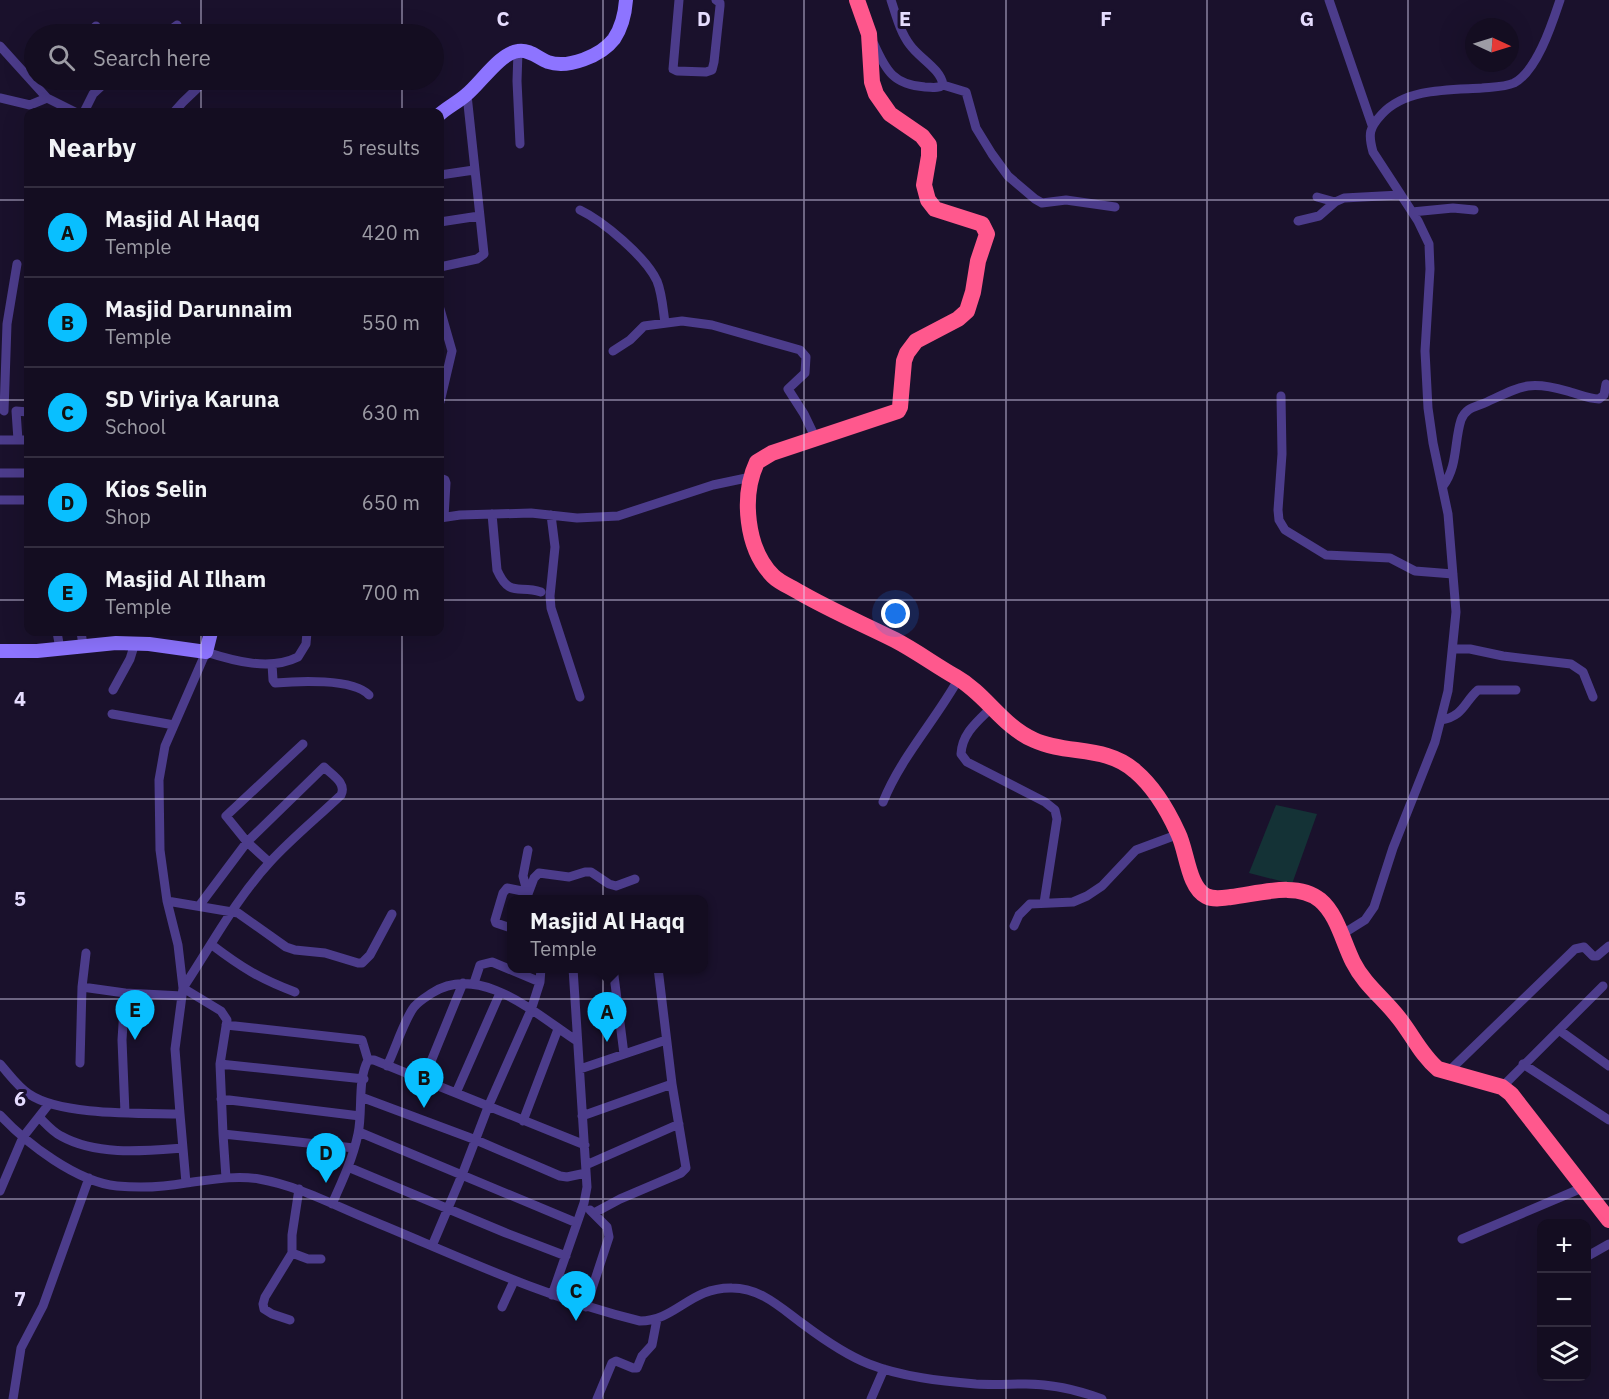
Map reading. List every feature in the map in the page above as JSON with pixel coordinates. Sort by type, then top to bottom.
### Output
[{"type":"highway","points":[[857,0],[869,34],[872,82],[876,94],[890,114],[922,136],[929,144],[924,185],[928,200],[935,209],[982,224],[987,234],[966,311],[958,319],[916,341],[909,348],[904,361],[899,409],[765,456],[757,462],[751,477],[749,504],[754,547],[774,578],[810,599],[898,641],[959,678],[984,698],[1003,720],[1031,739],[1053,746],[1101,753],[1129,766],[1165,807],[1179,834],[1193,882],[1203,895],[1218,899],[1299,890],[1319,899],[1326,906],[1354,963],[1370,987],[1400,1018],[1431,1062],[1438,1069],[1502,1087],[1520,1104],[1582,1188],[1609,1220]]},
{"type":"street","points":[[444,111],[466,95],[505,57],[518,51],[529,52],[548,62],[562,65],[578,62],[607,46],[613,40],[624,18],[626,0]]},
{"type":"street","points":[[679,0],[672,68],[677,71],[706,72],[712,70],[714,62],[720,6],[716,0]]},
{"type":"street","points":[[891,0],[899,25],[909,44],[936,72],[943,81],[943,85]]},
{"type":"street","points":[[1329,0],[1372,125],[1370,141],[1373,152],[1426,235],[1431,257],[1425,351],[1433,443],[1448,514],[1456,612],[1448,691],[1436,742],[1386,866],[1374,907],[1365,920],[1341,934]]},
{"type":"street","points":[[1372,125],[1386,110],[1406,98],[1431,92],[1513,83],[1527,73],[1538,56],[1560,0]]},
{"type":"street","points":[[869,34],[884,66],[891,75],[915,86],[938,88],[943,85],[966,92],[976,128],[992,154],[1008,176],[1035,199],[1042,203],[1066,200],[1115,207]]},
{"type":"street","points":[[0,46],[24,73]]},
{"type":"street","points":[[518,51],[520,144]]},
{"type":"street","points":[[40,90],[60,108]]},
{"type":"street","points":[[86,108],[97,90]]},
{"type":"street","points":[[178,108],[196,90]]},
{"type":"street","points":[[444,266],[482,257],[484,254],[466,95]]},
{"type":"street","points":[[0,98],[30,105],[47,98]]},
{"type":"street","points":[[444,174],[474,170]]},
{"type":"street","points":[[1298,221],[1319,216],[1335,202],[1350,196],[1400,195]]},
{"type":"street","points":[[1317,197],[1335,202]]},
{"type":"street","points":[[1412,212],[1453,208],[1474,210]]},
{"type":"street","points":[[580,210],[593,216],[616,235],[651,272],[658,284],[665,323]]},
{"type":"street","points":[[444,221],[479,216]]},
{"type":"street","points":[[17,264],[3,337],[2,411],[24,412]]},
{"type":"street","points":[[613,351],[630,340],[644,326],[682,321],[705,323],[801,351],[806,360],[805,373],[788,389],[816,439]]},
{"type":"street","points":[[444,323],[452,351],[444,373]]},
{"type":"street","points":[[1443,486],[1454,464],[1463,414],[1472,407],[1524,386],[1536,385],[1546,385],[1599,399],[1604,395],[1606,384]]},
{"type":"street","points":[[1281,396],[1282,454],[1278,510],[1279,520],[1285,530],[1326,555],[1390,558],[1415,571],[1454,574]]},
{"type":"street","points":[[0,440],[23,440],[16,411]]},
{"type":"street","points":[[0,473],[24,473]]},
{"type":"street","points":[[444,517],[531,513],[577,518],[618,516],[713,485],[751,477]]},
{"type":"street","points":[[444,479],[446,483],[444,500]]},
{"type":"street","points":[[0,500],[24,500]]},
{"type":"street","points":[[492,514],[497,570],[501,578],[512,589],[541,592]]},
{"type":"street","points":[[552,515],[555,547],[551,608],[580,697]]},
{"type":"street","points":[[58,636],[60,649]]},
{"type":"street","points":[[186,1183],[175,1049],[182,992],[177,945],[167,901],[160,850],[157,803],[165,746],[206,652],[210,636]]},
{"type":"street","points":[[0,651],[60,649],[82,638],[179,647],[243,662],[272,664],[298,657],[306,644],[307,636]]},
{"type":"street","points":[[113,690],[130,659],[135,644]]},
{"type":"street","points":[[1454,649],[1470,649],[1503,656],[1571,664],[1583,672],[1593,697]]},
{"type":"street","points":[[272,664],[275,683],[314,682],[349,685],[364,690],[369,695]]},
{"type":"street","points":[[882,802],[903,761],[942,708],[959,678]]},
{"type":"street","points":[[1441,720],[1448,719],[1462,711],[1478,690],[1516,690]]},
{"type":"street","points":[[992,707],[969,730],[962,742],[961,754],[967,762],[1045,802],[1055,810],[1057,819],[1044,903]]},
{"type":"street","points":[[112,714],[174,725]]},
{"type":"street","points":[[270,862],[247,842],[227,819],[227,813],[303,744]]},
{"type":"street","points":[[182,992],[231,912],[270,862],[341,795],[343,785],[324,767],[247,842],[199,906]]},
{"type":"street","points":[[1014,926],[1019,915],[1030,904],[1073,902],[1087,896],[1102,886],[1136,850],[1179,834]]},
{"type":"street","points":[[528,850],[523,876],[529,895]]},
{"type":"street","points":[[529,895],[534,879],[539,873],[569,877],[591,872],[616,886],[635,879]]},
{"type":"street","points":[[507,926],[495,920],[503,893],[507,888],[529,895]]},
{"type":"street","points":[[167,901],[231,912],[243,916],[286,947],[325,953],[358,963],[362,963],[370,955],[392,914]]},
{"type":"street","points":[[212,945],[246,970],[266,981],[295,992]]},
{"type":"street","points":[[1448,1072],[1575,949],[1582,947],[1593,956],[1597,956],[1609,946]]},
{"type":"street","points":[[80,1064],[82,987],[86,952]]},
{"type":"street","points":[[474,983],[480,965],[490,962],[507,969]]},
{"type":"street","points":[[518,973],[540,982]]},
{"type":"street","points":[[432,1246],[488,1107],[531,1010],[541,973]]},
{"type":"street","points":[[552,1295],[578,1223],[587,1187],[573,973]]},
{"type":"street","points":[[614,973],[624,1054]]},
{"type":"street","points":[[594,1213],[620,1198],[684,1171],[686,1162],[672,1084],[658,973]]},
{"type":"street","points":[[387,1066],[415,1006],[444,987],[463,983],[474,983],[500,993],[531,1010],[577,1041]]},
{"type":"street","points":[[423,1081],[463,983]]},
{"type":"street","points":[[1502,1087],[1603,986]]},
{"type":"street","points":[[82,987],[125,993],[182,992],[225,1015],[226,1025],[220,1064],[226,1178]]},
{"type":"street","points":[[124,1113],[122,1040],[125,993]]},
{"type":"street","points":[[456,1093],[500,993]]},
{"type":"street","points":[[226,1025],[362,1040],[368,1060],[361,1097],[359,1132],[348,1167],[332,1204]]},
{"type":"street","points":[[523,1120],[558,1029]]},
{"type":"street","points":[[1558,1030],[1609,1066]]},
{"type":"street","points":[[580,1069],[666,1040]]},
{"type":"street","points":[[368,1060],[585,1145]]},
{"type":"street","points":[[0,1064],[26,1093],[49,1104],[124,1113],[180,1114]]},
{"type":"street","points":[[220,1064],[364,1079]]},
{"type":"street","points":[[1523,1064],[1609,1120]]},
{"type":"street","points":[[582,1116],[672,1084]]},
{"type":"street","points":[[361,1097],[567,1177],[679,1124]]},
{"type":"street","points":[[221,1099],[360,1116]]},
{"type":"street","points":[[0,1191],[23,1137],[49,1104]]},
{"type":"street","points":[[1,1117],[23,1137],[64,1165],[89,1178],[117,1186],[158,1186],[226,1178],[261,1179],[299,1189],[514,1281],[586,1307],[640,1321],[657,1319],[669,1314],[695,1296],[714,1289],[750,1289],[764,1295],[809,1328],[856,1358],[884,1369],[976,1384],[1028,1384],[1060,1388],[1083,1392],[1102,1399]]},
{"type":"street","points":[[39,1118],[60,1135],[88,1146],[133,1151],[183,1148]]},
{"type":"street","points":[[359,1132],[578,1223]]},
{"type":"street","points":[[222,1134],[354,1148]]},
{"type":"street","points":[[348,1167],[566,1256]]},
{"type":"street","points":[[13,1399],[21,1348],[43,1306],[89,1178]]},
{"type":"street","points":[[1462,1239],[1582,1188]]},
{"type":"street","points":[[290,1320],[272,1314],[264,1309],[263,1304],[292,1253],[292,1235],[299,1189]]},
{"type":"street","points":[[584,1203],[607,1227],[609,1237],[586,1307]]},
{"type":"street","points":[[1591,1255],[1609,1244]]},
{"type":"street","points":[[292,1253],[308,1259],[321,1259]]},
{"type":"street","points":[[502,1307],[514,1281]]},
{"type":"street","points":[[597,1399],[612,1363],[616,1361],[637,1368],[642,1356],[652,1345],[657,1319]]},
{"type":"street","points":[[871,1399],[884,1369]]},
{"type":"green space","points":[[1276,805],[1317,814],[1292,884],[1249,873]]},
{"type":"place","name":"Masjid Al Ilham","points":[[135,1040]]},
{"type":"place","name":"Masjid Al Haqq","points":[[607,1042]]},
{"type":"place","name":"Masjid Darunnaim","points":[[424,1108]]},
{"type":"place","name":"Kios Selin","points":[[326,1183]]},
{"type":"place","name":"SD Viriya Karuna","points":[[576,1321]]}]
